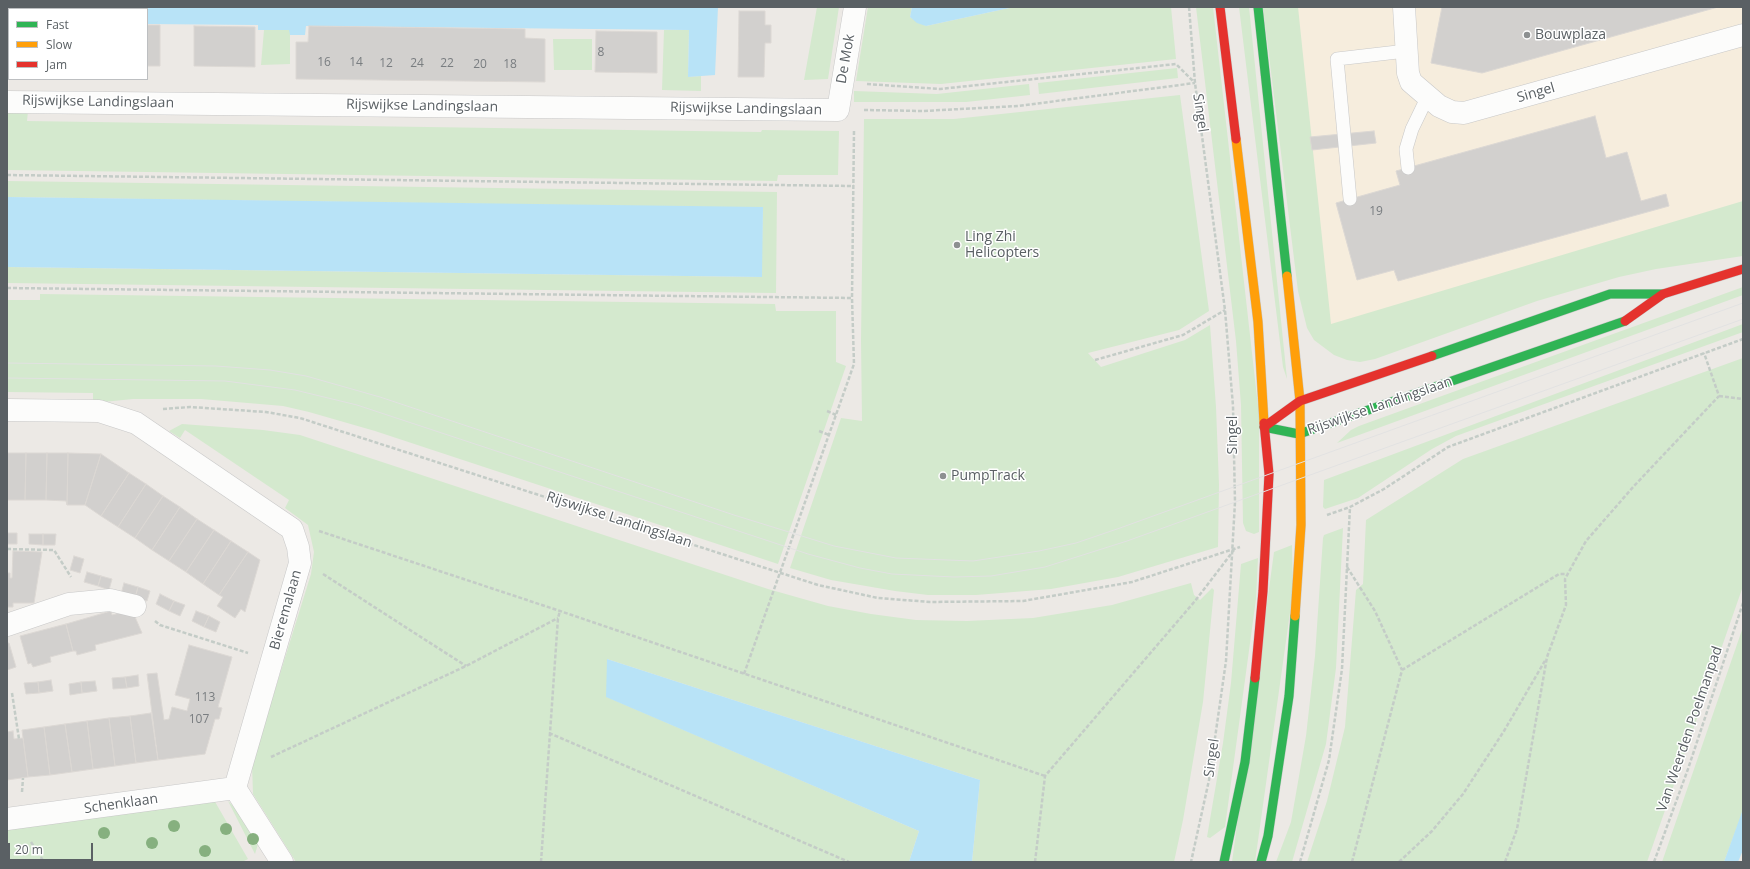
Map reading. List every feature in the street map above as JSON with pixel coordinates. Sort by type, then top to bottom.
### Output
[{"type":"main road","points":[[1220,7],[1258,322],[1264,427],[1269,474],[1259,636],[1245,762],[1224,862]]},
{"type":"main road","points":[[1258,7],[1300,401],[1299,434],[1301,525],[1289,696],[1269,828],[1261,862]]},
{"type":"main road","name":"Rijswijkse Landingslaan","points":[[1264,427],[1300,401],[1610,294],[1663,294],[1743,269]]},
{"type":"main road","name":"Rijswijkse Landingslaan","points":[[1264,427],[1299,434],[1623,322],[1663,294]]},
{"type":"street","name":"De Mok","points":[[838,110],[855,7]]},
{"type":"street","name":"Singel","points":[[1404,7],[1408,74],[1411,82],[1439,106],[1452,112],[1464,113],[1743,35]]},
{"type":"street","name":"Rijswijkse Landingslaan","points":[[7,102],[838,110]]},
{"type":"street","points":[[7,410],[98,411],[136,423],[292,529]]},
{"type":"street","name":"Bieremalaan","points":[[238,778],[300,564],[298,547],[292,529]]},
{"type":"street","points":[[7,625],[69,604],[110,600],[135,606]]},
{"type":"street","points":[[238,778],[282,862]]},
{"type":"street","name":"Schenklaan","points":[[7,819],[238,778]]},
{"type":"lane","points":[[1350,198],[1337,59],[1406,51]]},
{"type":"lane","points":[[1408,168],[1406,149],[1412,129],[1428,98]]},
{"type":"path","name":"Singel","points":[[1189,7],[1196,83],[1226,310],[1233,406],[1236,502],[1226,661],[1209,780],[1191,862]]},
{"type":"path","points":[[842,83],[940,89],[1176,64],[1196,83]]},
{"type":"path","points":[[838,110],[923,111],[1018,106],[1196,83]]},
{"type":"path","points":[[744,674],[854,364],[852,298],[854,186],[853,122],[838,110]]},
{"type":"path","points":[[7,175],[854,186]]},
{"type":"path","points":[[7,288],[852,298]]},
{"type":"path","points":[[1095,360],[1183,336],[1226,310]]},
{"type":"path","points":[[1300,862],[1329,760],[1342,669],[1350,507],[1384,489],[1448,447],[1743,338]]},
{"type":"path","points":[[1704,353],[1719,396]]},
{"type":"path","points":[[1719,396],[1743,399]]},
{"type":"path","points":[[1399,862],[1432,831],[1463,794],[1504,731],[1547,657],[1566,605],[1565,579],[1586,541],[1634,486],[1719,396]]},
{"type":"path","name":"Rijswijkse Landingslaan","points":[[136,423],[156,409],[190,407],[266,412],[300,418],[818,585],[878,598],[930,602],[1023,601],[1132,582],[1234,549]]},
{"type":"path","points":[[827,411],[836,415]]},
{"type":"path","points":[[819,431],[829,435]]},
{"type":"path","points":[[292,529],[318,531],[560,611],[1045,776]]},
{"type":"path","points":[[7,549],[54,550],[87,602]]},
{"type":"path","points":[[1035,862],[1045,776],[1195,601],[1234,549]]},
{"type":"path","points":[[300,564],[330,577],[466,666]]},
{"type":"path","points":[[1346,567],[1375,611],[1402,670],[1352,862]]},
{"type":"path","points":[[1402,670],[1560,574],[1568,574]]},
{"type":"path","name":"Van Weerden Poelmanpad","points":[[1654,862],[1688,769],[1743,603]]},
{"type":"path","points":[[135,606],[160,625],[272,660]]},
{"type":"path","points":[[541,862],[549,733],[558,618],[560,611]]},
{"type":"path","points":[[238,778],[256,764],[466,666],[558,618]]},
{"type":"path","points":[[1505,862],[1517,829],[1547,657]]},
{"type":"path","points":[[12,693],[19,738]]},
{"type":"path","points":[[549,733],[849,862]]},
{"type":"shaded area","points":[[1287,7],[1743,7],[1743,236],[1349,350],[1308,317]]},
{"type":"green space","points":[[817,7],[839,7],[828,79],[804,80]]},
{"type":"green space","points":[[868,7],[912,7],[910,17],[926,26],[1014,7],[1171,7],[1176,59],[941,84],[856,81]]},
{"type":"green space","points":[[1196,7],[1213,7],[1259,415],[1259,532],[1254,534],[1246,531],[1243,523],[1241,405],[1236,341]]},
{"type":"green space","points":[[1239,7],[1249,7],[1287,379],[1283,367]]},
{"type":"green space","points":[[1263,7],[1298,7],[1331,324],[1743,201],[1743,256],[1656,269],[1619,277],[1537,301],[1375,359],[1360,362],[1347,360],[1334,355],[1314,340],[1307,328],[1298,291]]},
{"type":"green space","points":[[264,30],[290,30],[290,64],[261,65]]},
{"type":"green space","points":[[664,30],[689,30],[688,77],[701,76],[701,91],[662,90]]},
{"type":"green space","points":[[553,39],[592,39],[592,70],[554,70]]},
{"type":"green space","points":[[1177,68],[1178,78],[1039,94],[1038,83]]},
{"type":"green space","points":[[1029,84],[1030,95],[966,102],[854,102],[854,91],[937,94]]},
{"type":"green space","points":[[1180,95],[1209,311],[1179,330],[1088,353],[1101,367],[1185,340],[1210,325],[1216,407],[1219,485],[1218,547],[1118,577],[1051,589],[976,595],[928,595],[895,591],[831,580],[790,568],[841,418],[862,421],[861,340],[864,119],[954,119]]},
{"type":"green space","points":[[7,111],[28,111],[27,121],[761,132],[762,130],[839,131],[838,175],[778,175],[777,181],[7,170]]},
{"type":"green space","points":[[7,181],[777,192],[776,293],[7,283],[7,267],[761,277],[763,208],[7,197]]},
{"type":"green space","points":[[1743,287],[1743,295],[1337,443],[1351,430],[1359,426]]},
{"type":"green space","points":[[40,294],[775,304],[776,311],[836,311],[836,362],[846,366],[778,564],[375,431],[283,406],[201,399],[133,399],[93,403],[93,393],[7,392],[7,300],[40,300]]},
{"type":"green space","points":[[1743,324],[1743,332],[1456,436],[1432,449],[1358,498],[1325,509],[1323,507],[1324,480]]},
{"type":"green space","points":[[1743,358],[1743,586],[1647,862],[1307,862],[1327,801],[1345,727],[1356,590],[1363,584],[1366,520],[1463,459]]},
{"type":"green space","points":[[182,424],[263,430],[300,435],[768,589],[828,606],[871,614],[916,620],[967,621],[1033,618],[1112,605],[1191,583],[1194,595],[1200,600],[1212,588],[1214,590],[1203,702],[1183,820],[1174,862],[972,862],[980,780],[607,659],[607,697],[919,831],[909,862],[296,862],[253,794],[252,764],[311,574],[314,552],[308,525],[285,508],[289,500],[185,430],[180,438],[169,431]]},
{"type":"green space","points":[[1343,528],[1336,668],[1326,744],[1292,862],[1276,862],[1291,822],[1306,736],[1315,656],[1323,538],[1324,535]]},
{"type":"green space","points":[[1292,545],[1293,591],[1255,862],[1232,862],[1274,552]]},
{"type":"green space","points":[[1258,558],[1256,599],[1225,827],[1210,838],[1207,837],[1223,743],[1231,683],[1241,564]]},
{"type":"green space","points":[[1743,627],[1743,809],[1739,822],[1724,862],[1662,862]]},
{"type":"green space","points":[[214,800],[248,859],[242,862],[7,862],[7,828]]},
{"type":"green space","points":[[228,801],[242,814],[258,844],[255,854]]},
{"type":"water","points":[[7,7],[718,7],[715,75],[688,77],[689,30],[306,26],[305,35],[290,35],[289,30],[258,30],[258,25],[148,24],[148,8],[8,8],[7,23]]},
{"type":"water","points":[[912,7],[1014,7],[926,26],[917,23],[910,17]]},
{"type":"water","points":[[7,197],[763,207],[762,277],[7,267]]},
{"type":"water","points":[[607,659],[980,780],[972,862],[909,862],[919,831],[606,697]]},
{"type":"water","points":[[1743,809],[1743,850],[1738,862],[1724,862]]},
{"type":"building","name":"Bouwplaza","points":[[1442,7],[1718,7],[1482,73],[1431,63]]},
{"type":"building","points":[[739,11],[765,11],[765,25],[771,25],[771,43],[765,43],[764,77],[738,77]]},
{"type":"building","points":[[148,25],[160,25],[160,66],[148,66]]},
{"type":"building","points":[[194,26],[255,27],[255,67],[194,66]]},
{"type":"building","points":[[309,26],[525,29],[525,38],[545,39],[545,82],[296,79],[296,42],[308,42]]},
{"type":"building","points":[[596,31],[657,32],[657,73],[595,72]]},
{"type":"building","points":[[1595,116],[1606,158],[1627,152],[1641,201],[1666,194],[1669,206],[1398,281],[1394,270],[1357,280],[1336,203],[1400,185],[1396,171]]},
{"type":"building","points":[[1374,131],[1376,143],[1312,150],[1310,137]]},
{"type":"building","points":[[7,453],[26,453],[25,500],[7,500]]},
{"type":"building","points":[[26,453],[47,453],[46,500],[25,500]]},
{"type":"building","points":[[47,453],[68,453],[67,505],[66,501],[46,500]]},
{"type":"building","points":[[68,453],[101,454],[85,505],[67,505]]},
{"type":"building","points":[[101,454],[129,473],[101,516],[85,505]]},
{"type":"building","points":[[129,473],[146,484],[118,527],[101,516]]},
{"type":"building","points":[[146,484],[163,496],[135,538],[118,527]]},
{"type":"building","points":[[163,496],[180,507],[152,550],[135,538]]},
{"type":"building","points":[[180,507],[197,519],[169,561],[152,550]]},
{"type":"building","points":[[197,519],[214,530],[186,572],[169,561]]},
{"type":"building","points":[[214,530],[231,541],[203,584],[186,572]]},
{"type":"building","points":[[7,533],[17,533],[17,544],[7,544]]},
{"type":"building","points":[[29,534],[43,534],[43,545],[29,544]]},
{"type":"building","points":[[43,534],[56,534],[55,545],[43,545]]},
{"type":"building","points":[[231,541],[248,552],[219,595],[203,584]]},
{"type":"building","points":[[13,551],[42,552],[34,603],[13,603],[13,607],[7,607],[7,573],[10,573],[10,578],[12,578]]},
{"type":"building","points":[[248,552],[260,560],[245,612],[241,609],[235,618],[217,606],[223,597],[219,595]]},
{"type":"building","points":[[74,556],[84,559],[80,573],[70,570]]},
{"type":"building","points":[[87,572],[101,576],[98,586],[84,582]]},
{"type":"building","points":[[101,576],[112,579],[109,590],[98,586]]},
{"type":"building","points":[[124,583],[138,587],[135,598],[121,594]]},
{"type":"building","points":[[138,587],[150,591],[147,601],[135,598]]},
{"type":"building","points":[[160,594],[174,601],[169,611],[156,604]]},
{"type":"building","points":[[174,601],[185,605],[180,616],[169,611]]},
{"type":"building","points":[[132,610],[142,633],[95,645],[96,650],[77,655],[76,651],[73,651],[66,624],[111,611],[112,615]]},
{"type":"building","points":[[196,611],[209,616],[204,627],[192,621]]},
{"type":"building","points":[[209,616],[220,622],[216,632],[204,627]]},
{"type":"building","points":[[66,624],[73,651],[50,657],[51,662],[33,667],[31,663],[28,664],[20,636]]},
{"type":"building","points":[[7,643],[9,643],[16,667],[7,670]]},
{"type":"building","points":[[189,645],[232,657],[218,707],[222,708],[219,719],[215,719],[205,754],[158,760],[147,674],[157,673],[164,720],[169,719],[172,707],[187,711],[190,699],[175,695]]},
{"type":"building","points":[[138,675],[139,686],[127,688],[125,677]]},
{"type":"building","points":[[125,677],[127,688],[113,689],[112,678]]},
{"type":"building","points":[[51,680],[53,691],[39,693],[38,682]]},
{"type":"building","points":[[95,681],[97,691],[82,693],[81,682]]},
{"type":"building","points":[[38,682],[39,693],[26,694],[24,683]]},
{"type":"building","points":[[81,682],[82,693],[70,695],[69,684]]},
{"type":"building","points":[[151,713],[158,760],[136,763],[130,716]]},
{"type":"building","points":[[130,716],[136,763],[115,766],[109,718]]},
{"type":"building","points":[[109,718],[115,766],[93,769],[87,721]]},
{"type":"building","points":[[87,721],[93,769],[72,772],[65,724]]},
{"type":"building","points":[[65,724],[72,772],[50,775],[44,727]]},
{"type":"building","points":[[44,727],[50,775],[28,777],[22,730]]},
{"type":"building","points":[[13,731],[14,739],[23,738],[28,777],[7,780],[7,732]]},
{"type":"tram line","points":[[7,363],[216,366],[270,370],[306,376],[380,397],[734,515],[834,546],[896,558],[973,561],[1039,551],[1076,543],[1743,303]]},
{"type":"tram line","points":[[7,378],[225,381],[295,390],[357,405],[808,554],[860,568],[892,574],[954,577],[991,576],[1045,567],[1127,541],[1743,319]]},
{"type":"traffic: fast","points":[[1258,7],[1287,276]]},
{"type":"traffic: fast","points":[[1432,356],[1610,294],[1663,294]]},
{"type":"traffic: fast","points":[[1264,427],[1299,434],[1625,321]]},
{"type":"traffic: fast","points":[[1261,862],[1268,836],[1289,696],[1295,616]]},
{"type":"traffic: fast","points":[[1224,862],[1245,762],[1255,678]]},
{"type":"traffic: slow","points":[[1236,139],[1258,322],[1264,423]]},
{"type":"traffic: slow","points":[[1287,276],[1300,401],[1301,525],[1295,616]]},
{"type":"traffic: jam","points":[[1220,7],[1236,139]]},
{"type":"traffic: jam","points":[[1625,321],[1663,294],[1743,269]]},
{"type":"traffic: jam","points":[[1264,427],[1300,401],[1432,356]]},
{"type":"traffic: jam","points":[[1255,678],[1263,591],[1269,474],[1264,423]]},
{"type":"place","name":"Bouwplaza","points":[[1527,35]]},
{"type":"place","name":"Ling Zhi Helicopters","points":[[957,245]]},
{"type":"place","name":"PumpTrack","points":[[943,476]]}]
